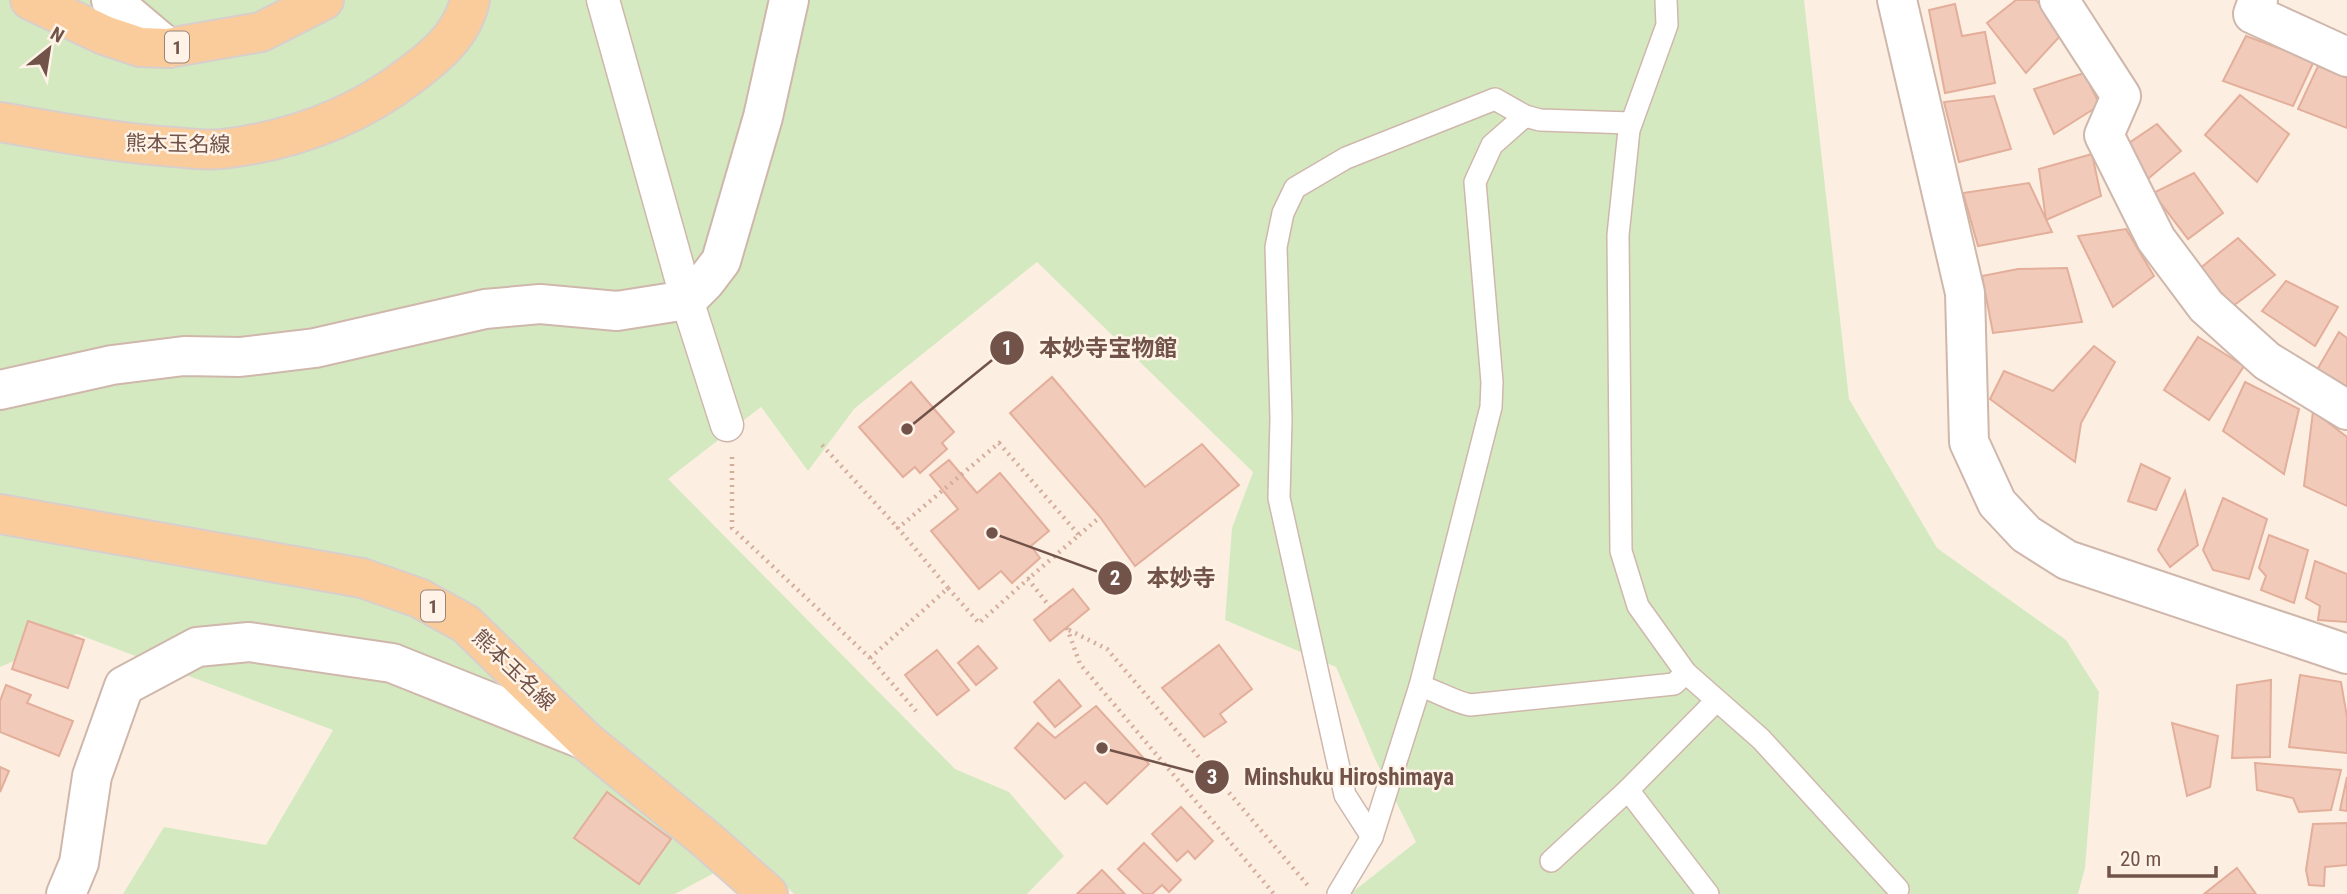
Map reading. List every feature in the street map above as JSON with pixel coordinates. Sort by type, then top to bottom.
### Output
[{"type":"main road","name":"1","points":[[30,0],[104,35],[140,47],[168,48],[261,32],[324,0]]},
{"type":"main road","name":"熊本玉名線","points":[[0,122],[123,144],[220,150],[296,135],[351,113],[400,83],[441,52],[466,17],[470,0]]},
{"type":"main road","name":"熊本玉名線","points":[[0,514],[362,578],[419,598],[466,624],[586,741],[768,894]]},
{"type":"street","points":[[111,0],[168,48]]},
{"type":"street","points":[[603,0],[687,300],[727,425]]},
{"type":"street","points":[[0,390],[112,365],[184,356],[240,357],[315,348],[485,309],[540,304],[617,311],[687,300],[721,261],[763,117],[789,0]]},
{"type":"street","points":[[1897,0],[1965,293],[1969,442],[1997,503],[2026,534],[2067,560],[2347,654]]},
{"type":"street","points":[[2059,0],[2121,96],[2104,135],[2156,239],[2206,306],[2267,361],[2347,410]]},
{"type":"street","points":[[2258,0],[2253,13],[2347,57]]},
{"type":"street","points":[[66,894],[79,863],[92,776],[124,686],[197,647],[249,642],[392,663],[586,741]]},
{"type":"lane","points":[[1665,0],[1667,25],[1631,123],[1618,235],[1621,551],[1638,606],[1686,673],[1761,739],[1898,889]]},
{"type":"lane","points":[[1372,837],[1345,794],[1279,498],[1276,247],[1283,213],[1294,188],[1346,159],[1496,99],[1525,116],[1540,120],[1631,123]]},
{"type":"lane","points":[[1338,894],[1372,837],[1420,686],[1491,407],[1492,382],[1475,182],[1492,145],[1525,116]]},
{"type":"lane","points":[[1420,686],[1470,705],[1674,684],[1686,673]]},
{"type":"lane","points":[[1551,860],[1628,790],[1716,701]]},
{"type":"lane","points":[[1628,790],[1708,894]]},
{"type":"path","points":[[727,425],[733,465],[732,528],[870,658],[916,711]]},
{"type":"path","points":[[898,528],[999,443],[1079,536]]},
{"type":"path","points":[[822,445],[979,623],[1100,517]]},
{"type":"path","points":[[1028,579],[1050,607]]},
{"type":"path","points":[[870,658],[948,588]]},
{"type":"path","points":[[1274,894],[1080,664],[1068,629],[1108,649],[1316,894]]},
{"type":"green space","points":[[0,0],[1804,0],[1849,399],[1937,548],[2066,640],[2099,692],[2085,868],[2078,894],[1350,894],[1416,842],[1375,759],[1336,667],[1225,620],[1232,528],[1253,472],[1037,262],[854,409],[808,471],[761,407],[668,479],[955,769],[1009,792],[1064,856],[1027,894],[794,894],[753,852],[675,894],[123,894],[164,827],[266,845],[333,730],[77,634],[0,667]]},
{"type":"building","points":[[2016,0],[2036,0],[2062,34],[2026,73],[1987,23]]},
{"type":"building","points":[[1955,4],[1962,36],[1985,32],[1995,83],[1945,93],[1929,10]]},
{"type":"building","points":[[2246,36],[2314,61],[2293,106],[2223,81]]},
{"type":"building","points":[[2318,66],[2347,78],[2347,128],[2298,109]]},
{"type":"building","points":[[2084,73],[2100,105],[2054,134],[2034,89]]},
{"type":"building","points":[[2240,95],[2289,134],[2257,182],[2205,135]]},
{"type":"building","points":[[1994,96],[2011,149],[1959,162],[1944,102]]},
{"type":"building","points":[[2157,124],[2181,151],[2143,183],[2129,143]]},
{"type":"building","points":[[2092,154],[2101,196],[2046,220],[2039,169]]},
{"type":"building","points":[[2194,173],[2223,213],[2188,239],[2153,193]]},
{"type":"building","points":[[2029,183],[2052,232],[1978,246],[1963,193]]},
{"type":"building","points":[[2126,229],[2154,276],[2113,307],[2078,236]]},
{"type":"building","points":[[2238,238],[2275,275],[2233,306],[2199,269]]},
{"type":"building","points":[[2067,268],[2082,322],[1993,333],[1982,276],[2018,269]]},
{"type":"building","points":[[2286,281],[2338,307],[2315,346],[2262,311]]},
{"type":"building","points":[[2339,332],[2347,338],[2347,388],[2317,370]]},
{"type":"building","points":[[2198,337],[2244,366],[2209,420],[2164,390]]},
{"type":"building","points":[[2094,346],[2115,362],[2081,423],[2075,462],[1990,399],[2004,371],[2053,391]]},
{"type":"building","points":[[1052,377],[1145,487],[1202,444],[1239,485],[1135,566],[1100,517],[1010,413]]},
{"type":"building","points":[[911,382],[954,432],[942,443],[947,449],[920,473],[915,467],[903,477],[859,427]]},
{"type":"building","points":[[2245,382],[2299,409],[2284,474],[2223,431]]},
{"type":"building","points":[[2313,411],[2347,437],[2347,506],[2304,486]]},
{"type":"building","points":[[949,460],[977,493],[1000,473],[1049,531],[1031,546],[1040,558],[1012,583],[1001,571],[979,589],[931,531],[958,509],[930,475]]},
{"type":"building","points":[[2141,464],[2170,478],[2156,510],[2128,501]]},
{"type":"building","points":[[2185,491],[2198,545],[2170,567],[2158,550]]},
{"type":"building","points":[[2223,498],[2267,519],[2249,579],[2213,570],[2203,550]]},
{"type":"building","points":[[2269,535],[2308,550],[2294,603],[2261,590],[2266,576],[2259,568]]},
{"type":"building","points":[[2315,561],[2347,574],[2347,622],[2318,620],[2320,606],[2306,598]]},
{"type":"building","points":[[1073,589],[1089,609],[1050,641],[1034,620]]},
{"type":"building","points":[[28,621],[84,640],[68,688],[12,669]]},
{"type":"building","points":[[1219,645],[1252,689],[1220,714],[1226,722],[1204,737],[1162,688]]},
{"type":"building","points":[[978,646],[997,668],[976,685],[958,663]]},
{"type":"building","points":[[937,650],[969,690],[937,715],[905,675]]},
{"type":"building","points":[[2300,675],[2341,682],[2347,717],[2347,753],[2289,747]]},
{"type":"building","points":[[1059,680],[1081,706],[1055,727],[1034,702]]},
{"type":"building","points":[[2271,680],[2270,757],[2232,758],[2237,685]]},
{"type":"building","points":[[6,685],[31,695],[27,703],[73,721],[59,756],[0,732],[0,701]]},
{"type":"building","points":[[1096,706],[1149,764],[1107,804],[1085,782],[1065,799],[1015,748],[1038,723],[1055,738]]},
{"type":"building","points":[[2172,723],[2218,736],[2210,787],[2187,796]]},
{"type":"building","points":[[2255,763],[2341,770],[2331,810],[2299,812],[2293,798],[2257,790]]},
{"type":"building","points":[[0,767],[9,771],[0,792]]},
{"type":"building","points":[[2347,777],[2347,811],[2340,810]]},
{"type":"building","points":[[607,792],[671,839],[639,884],[574,838]]},
{"type":"building","points":[[1181,807],[1213,841],[1195,859],[1188,851],[1177,861],[1152,834]]},
{"type":"building","points":[[2347,823],[2347,865],[2325,867],[2324,886],[2309,885],[2306,870],[2313,824]]},
{"type":"building","points":[[1144,843],[1181,880],[1169,892],[1162,885],[1152,894],[1144,894],[1118,869]]},
{"type":"building","points":[[2237,868],[2256,894],[2204,894]]},
{"type":"building","points":[[1102,870],[1125,894],[1077,894]]},
{"type":"place","name":"本妙寺宝物館","points":[[907,429]]},
{"type":"place","name":"本妙寺","points":[[992,533]]},
{"type":"place","name":"Minshuku Hiroshimaya","points":[[1102,748]]}]
